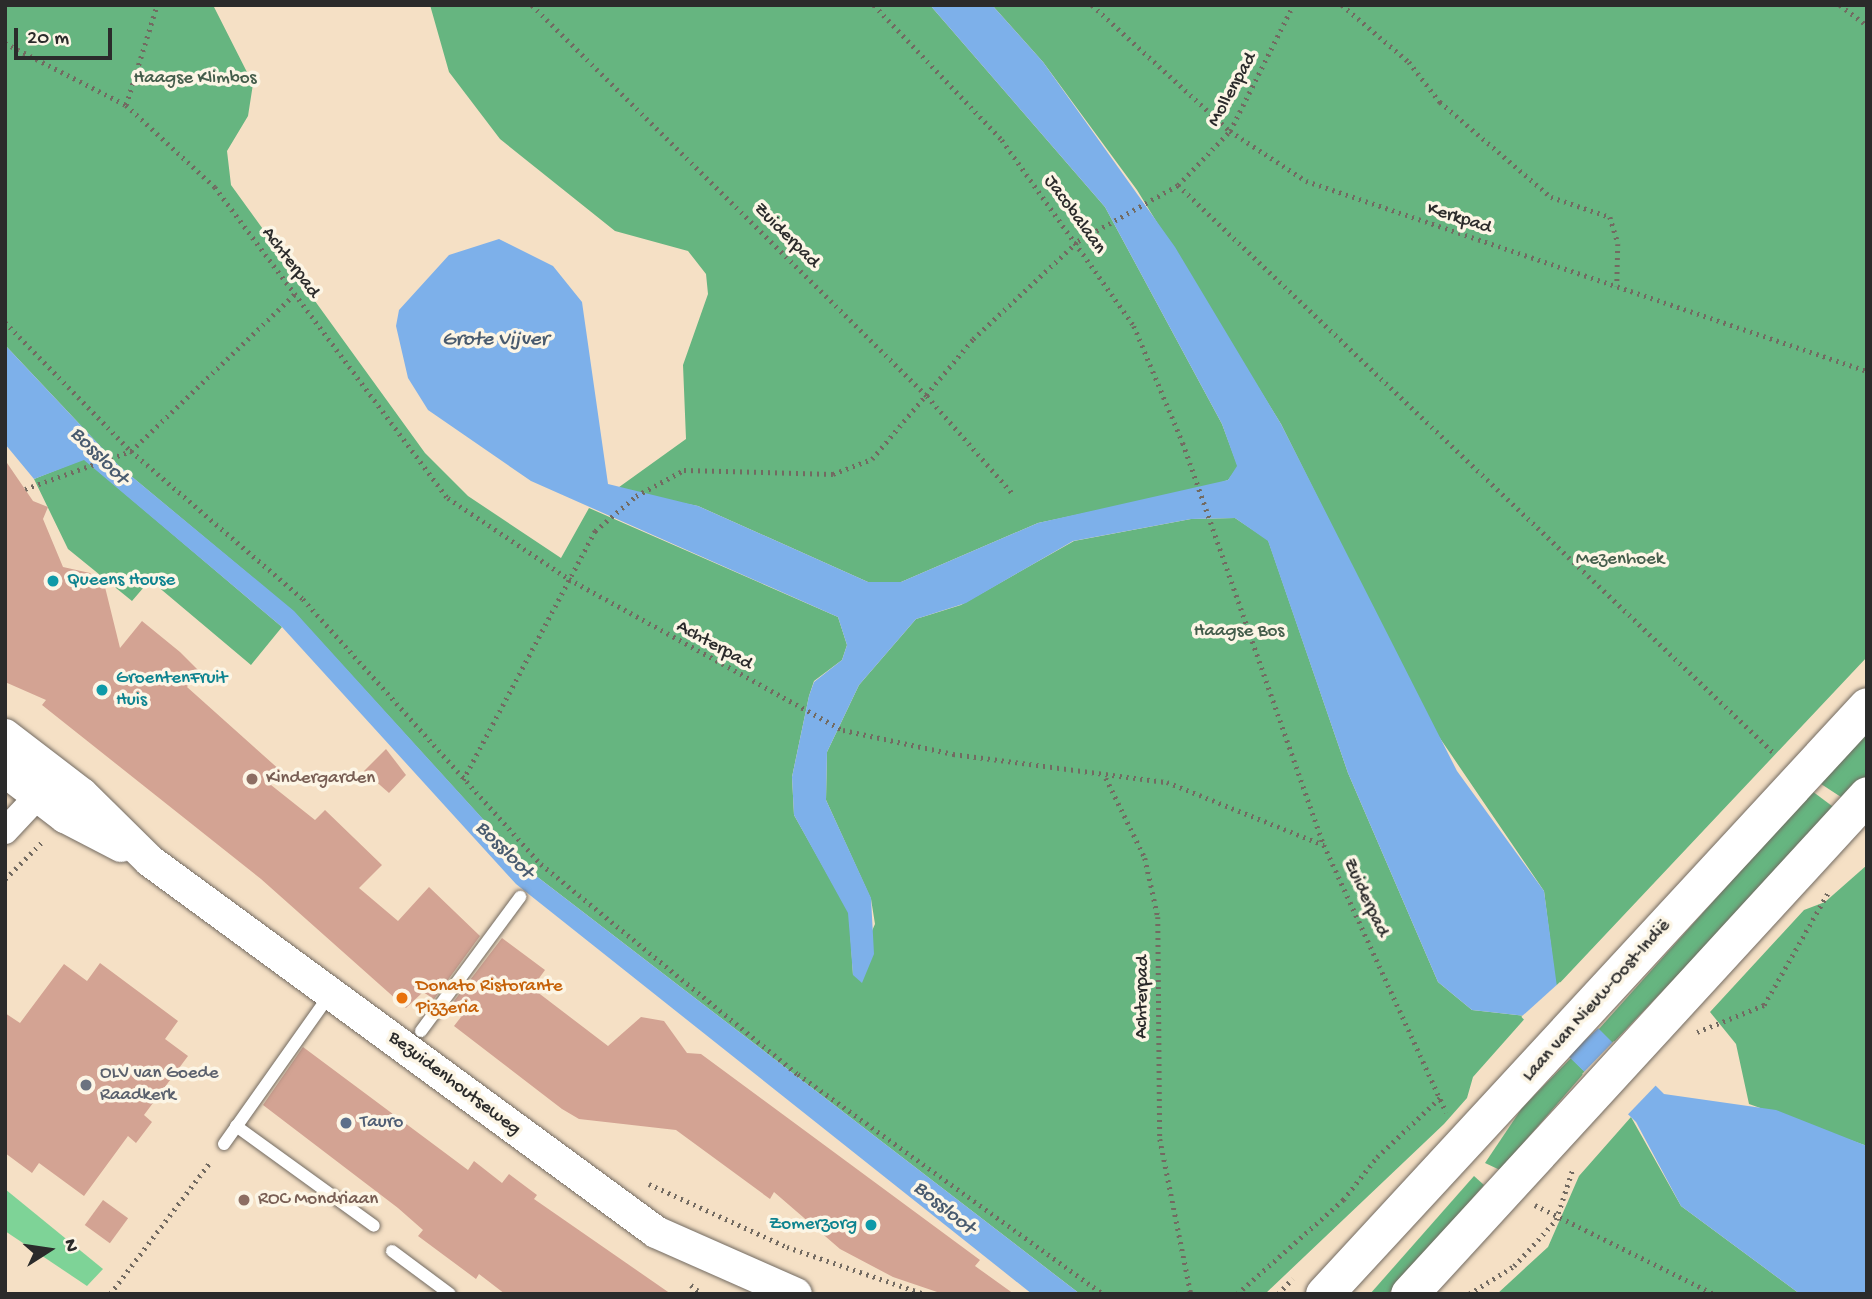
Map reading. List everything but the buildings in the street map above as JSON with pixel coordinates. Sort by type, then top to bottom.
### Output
[{"type":"main road","name":"Laan van Nieuw-Oost-Indië","points":[[1324,1294],[1531,1074],[1867,706]]},
{"type":"main road","points":[[1409,1294],[1574,1113],[1671,1031],[1867,795]]},
{"type":"street","name":"Bezuidenhoutseweg","points":[[5,735],[48,786],[656,1232],[778,1292]]},
{"type":"street","name":"Bezuidenhoutseweg","points":[[5,771],[48,786]]},
{"type":"street","points":[[5,831],[48,786]]},
{"type":"lane","points":[[421,1031],[520,897]]},
{"type":"lane","points":[[224,1144],[331,992]]},
{"type":"lane","points":[[236,1126],[374,1226]]},
{"type":"lane","points":[[392,1251],[450,1294]]},
{"type":"path","points":[[126,105],[157,5]]},
{"type":"path","name":"Zuiderpad","points":[[532,5],[927,396],[1013,494]]},
{"type":"path","name":"Jacobalaan","points":[[874,5],[977,109],[1078,241],[1134,326],[1195,478],[1324,845]]},
{"type":"path","name":"Kerkpad","points":[[1092,5],[1230,131],[1327,190],[1867,371]]},
{"type":"path","name":"Mollenpad","points":[[569,579],[595,531],[636,496],[684,470],[822,475],[858,468],[878,454],[973,339],[1078,241],[1178,185],[1230,131],[1293,5]]},
{"type":"path","points":[[1342,5],[1409,62],[1440,102],[1551,197],[1610,217],[1618,244],[1617,286]]},
{"type":"path","points":[[1840,5],[1867,25]]},
{"type":"path","name":"Achterpad","points":[[5,43],[126,105],[215,187],[448,498],[569,579],[843,730],[1106,777],[1145,858],[1158,917],[1160,1139],[1191,1294]]},
{"type":"path","points":[[1178,185],[1739,725],[1803,775]]},
{"type":"path","points":[[25,489],[131,451],[296,293]]},
{"type":"path","points":[[5,322],[131,451],[303,599],[541,864],[798,1074],[1102,1294]]},
{"type":"path","points":[[463,780],[569,579]]},
{"type":"path","name":"Zuiderpad","points":[[1106,777],[1167,782],[1324,845],[1441,1097],[1377,1157],[1343,1200],[1237,1294]]},
{"type":"path","points":[[1671,1031],[1765,1004],[1832,880]]},
{"type":"path","points":[[110,1294],[224,1144]]},
{"type":"path","points":[[1469,1294],[1514,1266],[1556,1220],[1574,1164]]},
{"type":"path","points":[[1556,1220],[1714,1294]]},
{"type":"green space","points":[[5,5],[213,5],[253,84],[248,116],[227,151],[231,185],[425,453],[468,496],[561,558],[589,508],[838,617],[847,645],[842,660],[814,681],[792,777],[794,815],[849,913],[853,975],[875,924],[871,899],[826,800],[827,752],[859,685],[916,619],[961,605],[1074,541],[1191,519],[1235,518],[1268,540],[1348,773],[1438,982],[1472,1010],[1527,1016],[1473,1077],[1467,1098],[1444,1124],[1265,1294],[1080,1294],[531,872],[294,612],[119,466],[5,345]]},
{"type":"green space","points":[[430,5],[930,5],[1105,207],[1222,424],[1238,467],[1228,480],[1208,487],[1038,523],[901,582],[868,582],[698,506],[615,490],[686,439],[683,365],[708,294],[706,274],[688,251],[615,231],[500,139],[449,72]]},
{"type":"green space","name":"Mezenhoek","points":[[992,5],[1867,5],[1867,657],[1556,987],[1544,891],[1431,725],[1281,424],[1137,190],[1043,62]]},
{"type":"green space","points":[[84,459],[282,627],[251,665],[150,580],[132,601],[68,549],[34,479]]},
{"type":"green space","points":[[1867,729],[1867,775],[1844,799],[1818,782]]},
{"type":"green space","points":[[1812,791],[1836,809],[1612,1044],[1598,1030]]},
{"type":"green space","points":[[1867,865],[1867,1146],[1749,1104],[1736,1044],[1710,1012],[1804,910],[1825,902]]},
{"type":"green space","points":[[1571,1058],[1585,1072],[1500,1170],[1485,1163],[1522,1108]]},
{"type":"green space","points":[[1631,1117],[1681,1206],[1800,1294],[1497,1294],[1548,1247],[1579,1176]]},
{"type":"green space","points":[[1474,1176],[1484,1185],[1412,1268],[1388,1294],[1370,1294]]},
{"type":"green space","points":[[5,1189],[103,1269],[87,1286],[5,1231]]},
{"type":"water","name":"Grote Vijver","points":[[930,5],[992,5],[1043,62],[1175,247],[1281,424],[1457,771],[1544,891],[1557,987],[1664,1094],[1776,1110],[1867,1146],[1867,1294],[1800,1294],[1681,1206],[1636,1122],[1527,1016],[1472,1010],[1438,982],[1348,773],[1268,541],[1235,518],[1191,519],[1073,541],[966,603],[916,619],[859,685],[827,752],[826,800],[871,898],[874,954],[862,983],[853,975],[848,913],[794,815],[792,777],[809,696],[814,682],[842,660],[847,645],[838,617],[531,481],[428,410],[408,378],[396,326],[399,310],[449,255],[499,239],[553,266],[582,302],[608,484],[698,506],[868,582],[901,582],[1038,523],[1228,480],[1237,466],[1222,424],[1105,207]]},
{"type":"water","name":"Bossloot","points":[[5,345],[119,466],[294,611],[531,872],[1080,1294],[1032,1294],[516,884],[282,627],[84,460],[34,479],[5,444]]},
{"type":"pier","points":[[1560,982],[1600,1027],[1562,1061],[1521,1017]]},
{"type":"pier","points":[[1614,1041],[1658,1083],[1626,1116],[1582,1074]]},
{"type":"place","name":"Queens House","points":[[53,581]]},
{"type":"place","name":"GroentenFruit Huis","points":[[102,690]]},
{"type":"place","name":"Kindergarden","points":[[252,779]]},
{"type":"place","name":"Donato Ristorante Pizzeria","points":[[402,998]]},
{"type":"place","name":"OLV van Goede Raadkerk","points":[[86,1085]]},
{"type":"place","name":"Tauro","points":[[346,1123]]},
{"type":"place","name":"ROC Mondriaan","points":[[244,1200]]},
{"type":"place","name":"Zomerzorg","points":[[871,1225]]},
{"type":"park label","name":"Haagse Klimbos","points":[[195,79]]},
{"type":"park label","name":"Haagse Bos","points":[[1239,632]]}]
